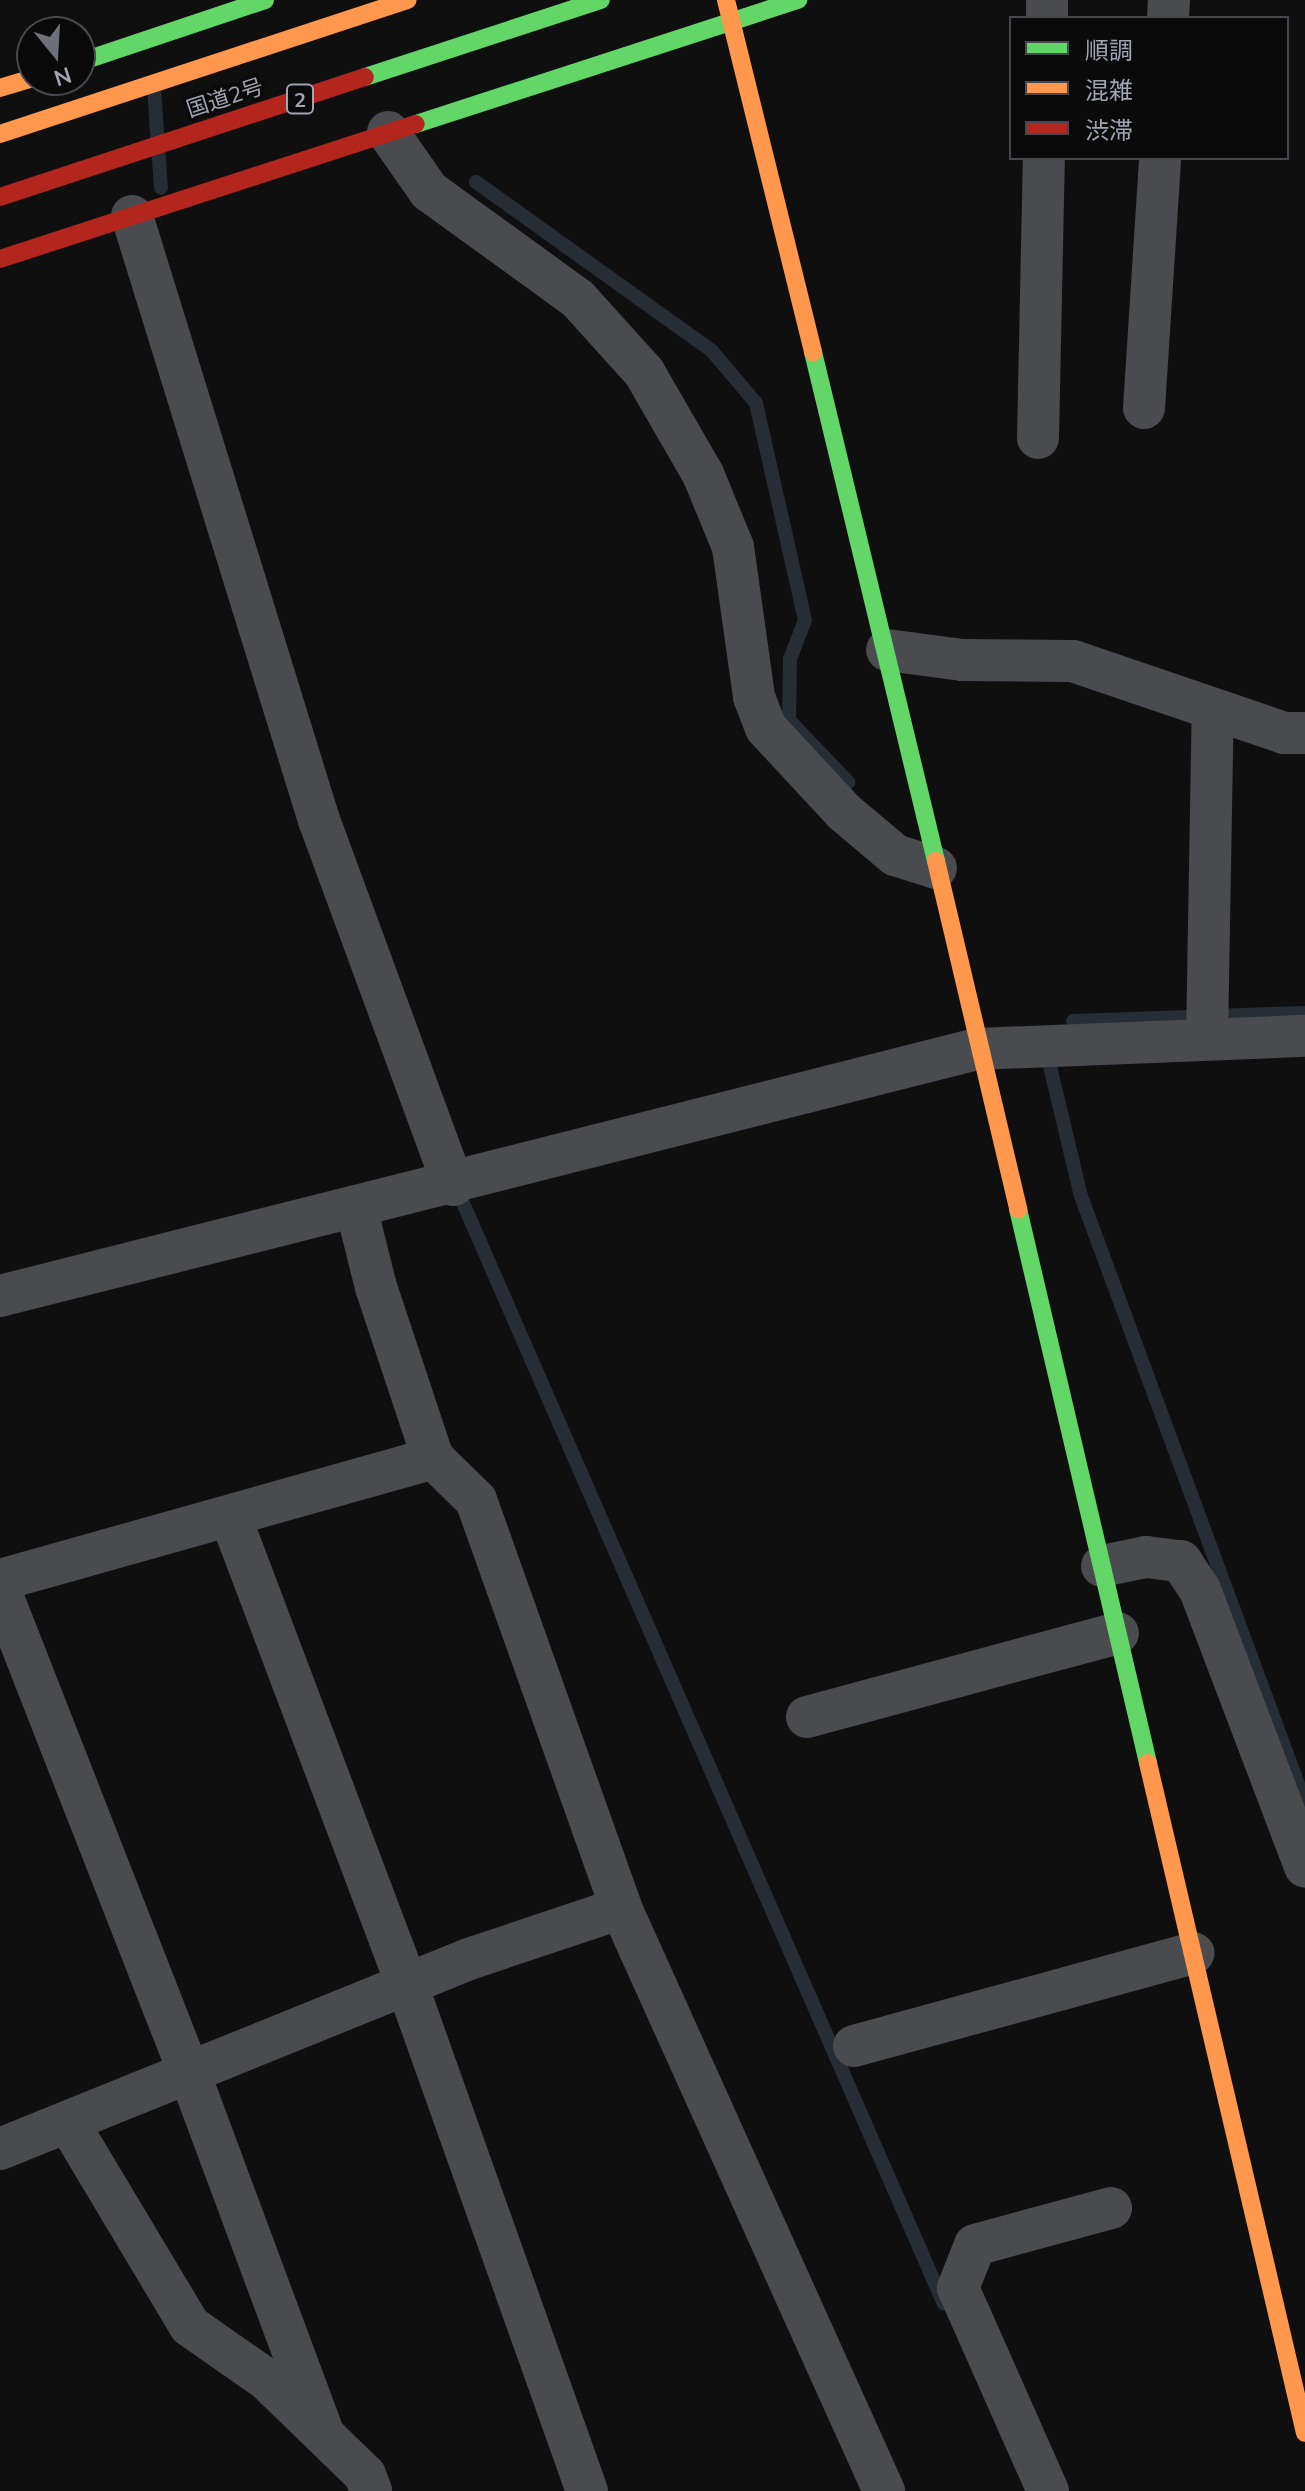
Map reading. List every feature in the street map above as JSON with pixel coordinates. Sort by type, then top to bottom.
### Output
[{"type":"main road","points":[[96,57],[265,0]]},
{"type":"main road","name":"国道2号","points":[[0,134],[408,0]]},
{"type":"main road","name":"国道2号","points":[[0,197],[601,0]]},
{"type":"main road","points":[[726,0],[887,650],[977,1049],[1118,1633],[1305,2433]]},
{"type":"main road","points":[[0,259],[798,0]]},
{"type":"street","points":[[388,132],[429,191],[578,299],[644,372],[703,474],[733,547],[754,697],[766,728],[844,812],[895,855],[936,868]]},
{"type":"street","points":[[1038,438],[1044,160]]},
{"type":"street","points":[[1144,408],[1160,160]]},
{"type":"street","points":[[132,216],[319,820],[453,1185]]},
{"type":"street","points":[[887,650],[962,660],[1073,661],[1284,733],[1305,733]]},
{"type":"street","points":[[1207,1023],[1213,710]]},
{"type":"street","points":[[0,1296],[453,1185],[977,1049],[1207,1023],[1305,1036]]},
{"type":"street","points":[[356,1207],[376,1287],[433,1458],[476,1500],[621,1908],[884,2491]]},
{"type":"street","points":[[0,1580],[433,1458]]},
{"type":"street","points":[[230,1516],[407,1985],[587,2491]]},
{"type":"street","points":[[1102,1566],[1146,1557],[1181,1561],[1200,1590],[1305,1867]]},
{"type":"street","points":[[0,1590],[190,2075],[324,2435]]},
{"type":"street","points":[[807,1717],[1118,1633]]},
{"type":"street","points":[[0,2149],[69,2124],[407,1985],[621,1908]]},
{"type":"street","points":[[854,2046],[1193,1953]]},
{"type":"street","points":[[69,2124],[190,2326],[266,2379],[365,2475],[371,2491]]},
{"type":"street","points":[[1048,2491],[958,2288],[975,2245],[1111,2208]]},
{"type":"waterway","points":[[154,88],[161,188]]},
{"type":"waterway","points":[[476,182],[712,351],[756,403],[805,620],[790,659],[789,720],[848,782]]},
{"type":"waterway","points":[[1073,1021],[1305,1013]]},
{"type":"waterway","points":[[1048,1058],[1081,1196],[1305,1803]]},
{"type":"waterway","points":[[463,1203],[944,2304]]},
{"type":"traffic: fast","points":[[96,57],[265,0]]},
{"type":"traffic: fast","points":[[365,77],[601,0]]},
{"type":"traffic: fast","points":[[416,124],[798,0]]},
{"type":"traffic: fast","points":[[813,352],[936,861]]},
{"type":"traffic: fast","points":[[1018,1209],[1148,1763]]},
{"type":"traffic: slow","points":[[0,134],[408,0]]},
{"type":"traffic: slow","points":[[726,0],[813,352]]},
{"type":"traffic: slow","points":[[0,88],[16,83]]},
{"type":"traffic: slow","points":[[936,861],[1018,1209]]},
{"type":"traffic: slow","points":[[1148,1763],[1305,2433]]},
{"type":"traffic: jam","points":[[0,197],[365,77]]},
{"type":"traffic: jam","points":[[0,259],[416,124]]}]
